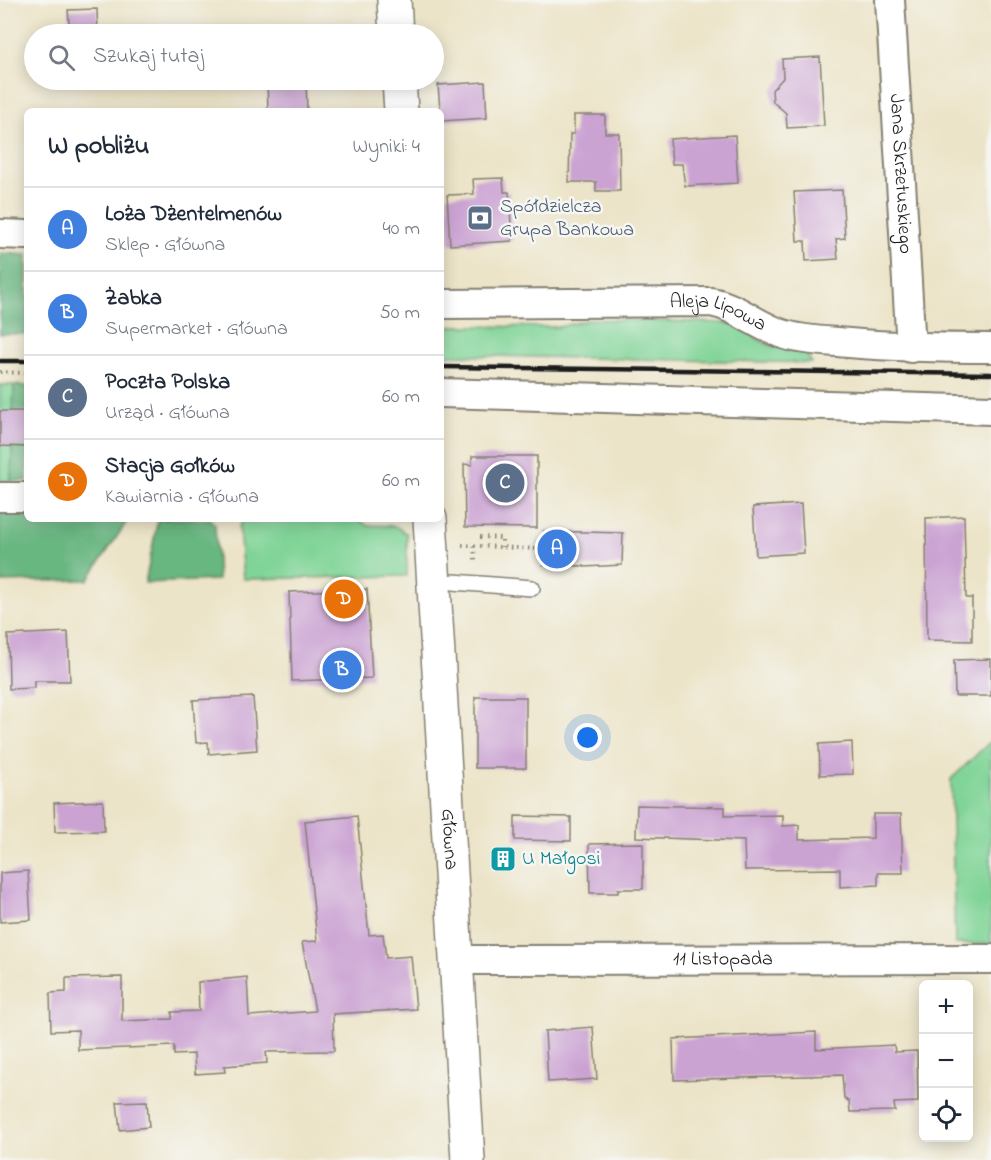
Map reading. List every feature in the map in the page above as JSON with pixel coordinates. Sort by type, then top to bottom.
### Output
[{"type":"street","points":[[394,0],[395,24]]},
{"type":"street","name":"Jana Skrzetuskiego","points":[[890,0],[911,348]]},
{"type":"street","points":[[400,90],[401,108]]},
{"type":"street","points":[[0,234],[24,235]]},
{"type":"street","name":"Aleja Lipowa","points":[[444,304],[711,302],[730,307],[786,335],[812,340],[911,348],[991,348]]},
{"type":"street","points":[[444,393],[991,410]]},
{"type":"street","points":[[0,497],[24,497]]},
{"type":"street","name":"Główna","points":[[430,522],[468,1160]]},
{"type":"street","name":"11 Listopada","points":[[456,960],[991,959]]},
{"type":"lane","points":[[453,582],[532,588]]},
{"type":"path","points":[[0,372],[24,373]]},
{"type":"path","points":[[480,537],[502,538],[502,547]]},
{"type":"path","points":[[462,545],[537,549]]},
{"type":"green space","points":[[0,253],[24,255],[24,334],[0,334]]},
{"type":"green space","points":[[591,319],[727,323],[744,327],[757,339],[774,347],[804,351],[812,363],[444,354],[444,331],[452,326],[559,327]]},
{"type":"green space","points":[[0,385],[14,385],[11,481],[0,481]]},
{"type":"green space","points":[[14,385],[24,386],[24,481],[11,481]]},
{"type":"green space","points":[[24,511],[24,522],[126,523],[88,580],[0,582],[0,512]]},
{"type":"green space","points":[[157,522],[213,522],[215,524],[218,580],[145,583]]},
{"type":"green space","points":[[242,522],[362,522],[366,525],[395,526],[407,534],[407,576],[243,579],[239,526]]},
{"type":"green space","points":[[991,741],[991,944],[955,944],[951,779]]},
{"type":"building","points":[[97,9],[98,24],[69,24],[68,10]]},
{"type":"building","points":[[820,57],[824,126],[787,128],[786,113],[773,102],[772,90],[783,78],[782,59]]},
{"type":"building","points":[[485,82],[487,118],[444,121],[444,108],[440,108],[438,90],[444,90],[444,85]]},
{"type":"building","points":[[267,90],[306,90],[307,108],[268,108]]},
{"type":"building","points":[[574,115],[605,115],[605,133],[619,133],[620,191],[596,191],[596,182],[569,182],[570,134],[574,134]]},
{"type":"building","points":[[735,135],[738,183],[685,186],[682,164],[672,164],[670,139]]},
{"type":"building","name":"Spółdzielcza Grupa Bankowa","points":[[503,178],[504,192],[509,192],[512,241],[450,245],[447,195],[474,194],[473,179]]},
{"type":"building","points":[[842,190],[845,238],[836,239],[838,259],[806,261],[805,241],[797,241],[794,192]]},
{"type":"building","points":[[0,411],[24,411],[24,447],[0,446]]},
{"type":"building","points":[[472,456],[537,456],[537,528],[465,527],[464,464],[472,465]]},
{"type":"building","points":[[801,504],[804,553],[756,556],[753,507]]},
{"type":"building","points":[[964,516],[966,598],[972,598],[972,641],[927,640],[926,518]]},
{"type":"building","points":[[544,531],[623,533],[622,565],[584,567],[543,565]]},
{"type":"building","points":[[367,589],[372,678],[292,681],[289,592]]},
{"type":"building","points":[[68,632],[70,681],[34,681],[34,688],[9,689],[8,635]]},
{"type":"building","points":[[991,659],[991,696],[955,696],[954,660]]},
{"type":"building","points":[[253,697],[257,750],[209,754],[208,742],[196,743],[193,700]]},
{"type":"building","points":[[475,697],[526,697],[526,768],[475,768]]},
{"type":"building","points":[[852,742],[853,774],[820,775],[819,744]]},
{"type":"building","points":[[103,801],[104,831],[55,832],[54,803]]},
{"type":"building","points":[[637,805],[725,807],[725,816],[783,815],[783,826],[799,825],[799,840],[873,838],[873,814],[901,814],[903,873],[878,873],[878,885],[840,887],[840,869],[745,870],[744,841],[636,837]]},
{"type":"building","points":[[357,816],[369,935],[383,934],[386,958],[411,956],[416,1009],[333,1014],[334,1051],[266,1052],[267,1063],[224,1066],[225,1072],[195,1074],[194,1054],[174,1055],[174,1046],[78,1050],[78,1030],[51,1031],[50,993],[66,992],[66,978],[122,977],[122,1021],[172,1019],[172,1012],[199,1011],[198,982],[247,977],[249,1016],[315,1011],[302,942],[317,941],[305,821]]},
{"type":"building","points":[[515,816],[571,817],[571,841],[515,840]]},
{"type":"building","points":[[643,843],[643,889],[618,889],[618,893],[590,893],[589,844]]},
{"type":"building","points":[[28,871],[31,920],[0,922],[0,873]]},
{"type":"building","points":[[593,1027],[597,1079],[548,1082],[545,1031]]},
{"type":"building","points":[[816,1032],[816,1049],[894,1045],[895,1052],[917,1051],[918,1102],[894,1103],[895,1111],[850,1112],[849,1101],[844,1098],[842,1075],[674,1080],[673,1039]]},
{"type":"building","points":[[147,1101],[149,1127],[120,1130],[117,1102]]},
{"type":"railway","points":[[0,361],[24,361]]},
{"type":"railway","points":[[444,367],[991,374]]},
{"type":"place","name":"Spółdzielcza Grupa Bankowa","points":[[480,218]]},
{"type":"place","name":"Poczta Polska","points":[[505,483]]},
{"type":"place","name":"Loża Dżentelmenów","points":[[557,549]]},
{"type":"place","name":"Stacja Gołków","points":[[344,599]]},
{"type":"place","name":"Żabka","points":[[342,670]]},
{"type":"place","name":"U Małgosi","points":[[503,859]]}]
